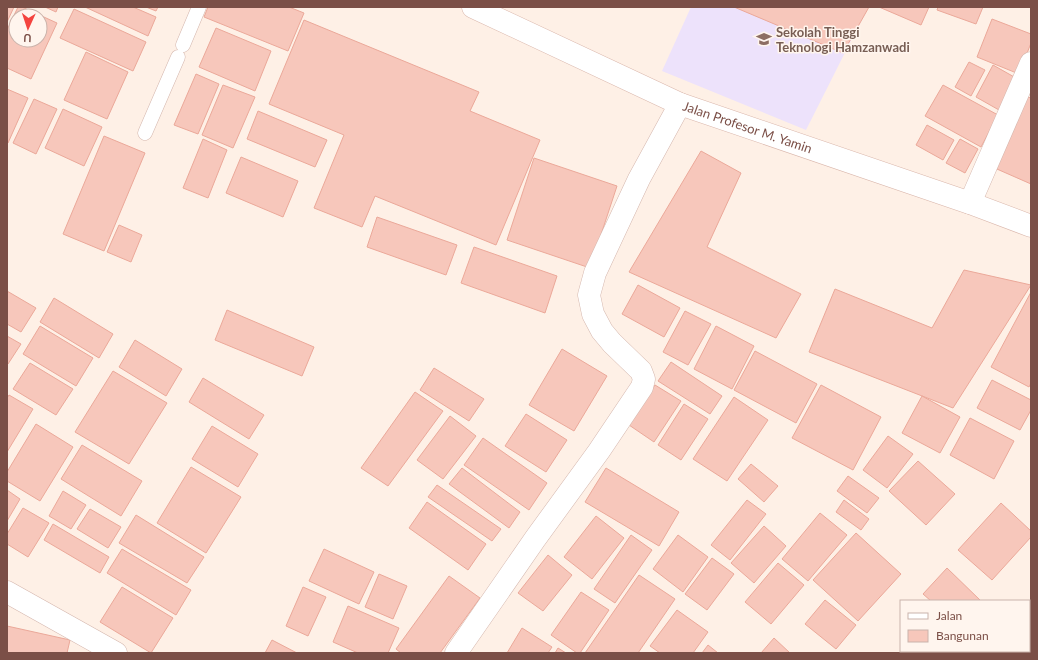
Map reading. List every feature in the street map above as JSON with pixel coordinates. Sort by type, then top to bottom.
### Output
[{"type":"street","name":"Jalan Profesor M. Yamin","points":[[473,7],[680,104],[1031,226]]},
{"type":"street","points":[[970,204],[1031,63]]},
{"type":"street","points":[[456,653],[535,539],[599,451],[642,387],[644,379],[641,371],[612,343],[602,331],[593,314],[590,295],[595,273],[640,179],[680,104]]},
{"type":"street","points":[[7,592],[116,653]]},
{"type":"lane","points":[[145,133],[199,7]]},
{"type":"shaded area","name":"Sekolah Tinggi Teknologi Hamzanwadi","points":[[691,7],[868,7],[806,130],[662,71]]},
{"type":"building","points":[[7,7],[14,7],[8,8],[7,22]]},
{"type":"building","points":[[45,7],[58,7],[56,12]]},
{"type":"building","points":[[85,7],[133,7],[156,17],[148,36]]},
{"type":"building","points":[[146,7],[158,7],[156,11]]},
{"type":"building","points":[[208,7],[289,7],[304,13],[288,51],[204,17]]},
{"type":"building","name":"Sekolah Tinggi Teknologi Hamzanwadi","points":[[734,7],[869,7],[843,53]]},
{"type":"building","points":[[879,7],[929,7],[921,25]]},
{"type":"building","points":[[938,7],[983,7],[976,24],[937,10]]},
{"type":"building","points":[[74,9],[146,42],[133,71],[60,38]]},
{"type":"building","points":[[48,19],[57,23],[48,42]]},
{"type":"building","points":[[992,19],[1031,34],[1031,43],[1019,74],[977,57]]},
{"type":"building","points":[[304,20],[479,92],[470,111],[540,140],[496,245],[375,196],[362,227],[314,208],[344,135],[269,104]]},
{"type":"building","points":[[8,28],[8,48],[45,48],[31,79],[7,68]]},
{"type":"building","points":[[216,28],[271,51],[255,91],[199,67]]},
{"type":"building","points":[[86,52],[128,72],[107,119],[64,100]]},
{"type":"building","points":[[969,62],[985,70],[971,96],[955,87]]},
{"type":"building","points":[[993,65],[1016,78],[999,110],[976,97]]},
{"type":"building","points":[[196,74],[219,84],[198,134],[174,125]]},
{"type":"building","points":[[223,85],[255,97],[233,148],[202,135]]},
{"type":"building","points":[[943,85],[998,115],[981,147],[925,116]]},
{"type":"building","points":[[7,89],[28,98],[8,143],[7,143]]},
{"type":"building","points":[[1022,95],[1031,98],[1031,184],[990,166]]},
{"type":"building","points":[[34,99],[57,109],[36,154],[13,143]]},
{"type":"building","points":[[63,109],[102,127],[84,166],[45,148]]},
{"type":"building","points":[[258,111],[327,140],[315,167],[247,139]]},
{"type":"building","points":[[927,125],[954,140],[943,160],[916,145]]},
{"type":"building","points":[[104,136],[145,153],[104,251],[63,234]]},
{"type":"building","points":[[203,139],[227,150],[208,198],[183,188]]},
{"type":"building","points":[[960,139],[978,149],[965,173],[946,163]]},
{"type":"building","points":[[701,151],[741,173],[707,247],[801,294],[776,338],[629,272]]},
{"type":"building","points":[[241,157],[298,181],[283,217],[226,193]]},
{"type":"building","points":[[534,158],[617,186],[590,268],[507,240]]},
{"type":"building","points":[[377,217],[457,245],[446,275],[367,247]]},
{"type":"building","points":[[119,225],[142,235],[131,262],[107,252]]},
{"type":"building","points":[[474,247],[557,276],[545,313],[461,283]]},
{"type":"building","points":[[964,270],[1031,285],[953,408],[809,352],[835,289],[932,328]]},
{"type":"building","points":[[638,285],[680,308],[664,337],[622,314]]},
{"type":"building","points":[[7,291],[36,308],[21,332],[7,324]]},
{"type":"building","points":[[1031,292],[1031,383],[1029,387],[991,367]]},
{"type":"building","points":[[54,298],[113,334],[99,358],[40,322]]},
{"type":"building","points":[[227,310],[314,347],[302,376],[215,340]]},
{"type":"building","points":[[685,311],[711,324],[688,365],[663,352]]},
{"type":"building","points":[[40,326],[93,358],[76,386],[23,354]]},
{"type":"building","points":[[716,326],[754,346],[732,389],[694,369]]},
{"type":"building","points":[[7,336],[21,344],[8,364],[7,363]]},
{"type":"building","points":[[135,340],[182,369],[166,396],[119,367]]},
{"type":"building","points":[[562,349],[607,376],[574,431],[529,405]]},
{"type":"building","points":[[755,351],[817,384],[796,423],[734,390]]},
{"type":"building","points":[[671,362],[722,396],[710,414],[658,381]]},
{"type":"building","points":[[30,363],[73,389],[56,415],[13,389]]},
{"type":"building","points":[[434,368],[484,399],[469,421],[420,390]]},
{"type":"building","points":[[113,371],[167,403],[129,464],[75,432]]},
{"type":"building","points":[[203,378],[264,415],[249,439],[189,402]]},
{"type":"building","points":[[992,380],[1031,400],[1031,410],[1020,430],[977,408]]},
{"type":"building","points":[[655,385],[681,401],[654,442],[629,425]]},
{"type":"building","points":[[821,385],[881,417],[853,470],[792,438]]},
{"type":"building","points":[[415,392],[443,411],[388,486],[361,468]]},
{"type":"building","points":[[9,395],[33,409],[7,452],[7,398]]},
{"type":"building","points":[[922,396],[960,417],[940,453],[902,433]]},
{"type":"building","points":[[734,397],[768,420],[727,481],[693,459]]},
{"type":"building","points":[[684,404],[708,419],[681,460],[658,445]]},
{"type":"building","points":[[526,414],[567,440],[546,472],[505,446]]},
{"type":"building","points":[[450,416],[476,436],[443,479],[417,460]]},
{"type":"building","points":[[970,418],[1014,441],[994,479],[950,455]]},
{"type":"building","points":[[36,424],[73,447],[40,501],[7,481],[7,472]]},
{"type":"building","points":[[212,426],[258,454],[238,487],[192,459]]},
{"type":"building","points":[[888,436],[913,454],[887,488],[863,470]]},
{"type":"building","points":[[483,438],[547,483],[529,510],[464,465]]},
{"type":"building","points":[[82,445],[142,481],[121,516],[61,479]]},
{"type":"building","points":[[918,461],[955,494],[926,525],[889,491]]},
{"type":"building","points":[[751,464],[778,486],[764,502],[738,479]]},
{"type":"building","points":[[191,467],[241,497],[206,553],[157,523]]},
{"type":"building","points":[[462,468],[520,512],[509,528],[449,484]]},
{"type":"building","points":[[606,468],[679,512],[659,546],[585,502]]},
{"type":"building","points":[[848,476],[879,498],[867,513],[837,491]]},
{"type":"building","points":[[437,485],[501,529],[492,541],[428,497]]},
{"type":"building","points":[[7,490],[20,499],[7,521]]},
{"type":"building","points":[[63,491],[86,505],[71,529],[49,516]]},
{"type":"building","points":[[747,500],[766,514],[730,560],[711,545]]},
{"type":"building","points":[[844,500],[869,519],[861,530],[836,512]]},
{"type":"building","points":[[427,502],[486,544],[468,570],[409,528]]},
{"type":"building","points":[[1001,503],[1031,531],[1031,537],[992,580],[958,550]]},
{"type":"building","points":[[23,508],[49,523],[28,557],[7,544],[7,534]]},
{"type":"building","points":[[90,509],[121,527],[108,548],[77,529]]},
{"type":"building","points":[[820,513],[847,535],[808,581],[782,559]]},
{"type":"building","points":[[136,515],[204,557],[187,583],[119,543]]},
{"type":"building","points":[[596,516],[624,538],[592,579],[564,557]]},
{"type":"building","points":[[53,524],[109,557],[100,573],[44,540]]},
{"type":"building","points":[[764,526],[786,546],[754,583],[731,563]]},
{"type":"building","points":[[856,533],[901,574],[858,621],[813,580]]},
{"type":"building","points":[[631,535],[652,550],[615,603],[594,589]]},
{"type":"building","points":[[678,535],[708,557],[683,592],[653,569]]},
{"type":"building","points":[[122,549],[191,590],[176,615],[107,573]]},
{"type":"building","points":[[324,549],[374,572],[359,604],[309,581]]},
{"type":"building","points":[[548,555],[572,575],[543,611],[518,593]]},
{"type":"building","points":[[712,558],[734,574],[707,610],[685,594]]},
{"type":"building","points":[[778,563],[804,585],[771,624],[745,602]]},
{"type":"building","points":[[947,568],[980,600],[930,600],[923,594]]},
{"type":"building","points":[[379,574],[407,586],[393,619],[365,607]]},
{"type":"building","points":[[639,575],[675,599],[638,653],[585,653]]},
{"type":"building","points":[[449,576],[480,598],[440,653],[401,653],[396,649]]},
{"type":"building","points":[[122,587],[173,618],[151,653],[100,622]]},
{"type":"building","points":[[303,587],[326,597],[308,636],[286,626]]},
{"type":"building","points":[[581,592],[609,610],[580,653],[577,653],[551,635]]},
{"type":"building","points":[[1031,599],[1031,653],[1012,653],[1011,652],[1030,652]]},
{"type":"building","points":[[825,600],[856,625],[836,649],[805,624]]},
{"type":"building","points":[[348,606],[399,628],[388,653],[358,653],[333,642]]},
{"type":"building","points":[[677,610],[708,632],[693,653],[660,653],[650,646]]},
{"type":"building","points":[[7,626],[70,640],[67,653],[7,653]]},
{"type":"building","points":[[522,628],[552,647],[548,653],[507,653]]},
{"type":"building","points":[[774,638],[790,653],[761,653]]},
{"type":"building","points":[[272,640],[297,653],[265,653]]},
{"type":"building","points":[[708,645],[718,653],[702,653]]},
{"type":"building","points":[[558,648],[566,653],[555,653]]},
{"type":"building","points":[[920,652],[921,653],[902,653]]},
{"type":"building","points":[[924,652],[968,653],[925,653]]},
{"type":"place","name":"Sekolah Tinggi Teknologi Hamzanwadi","points":[[764,39]]}]
